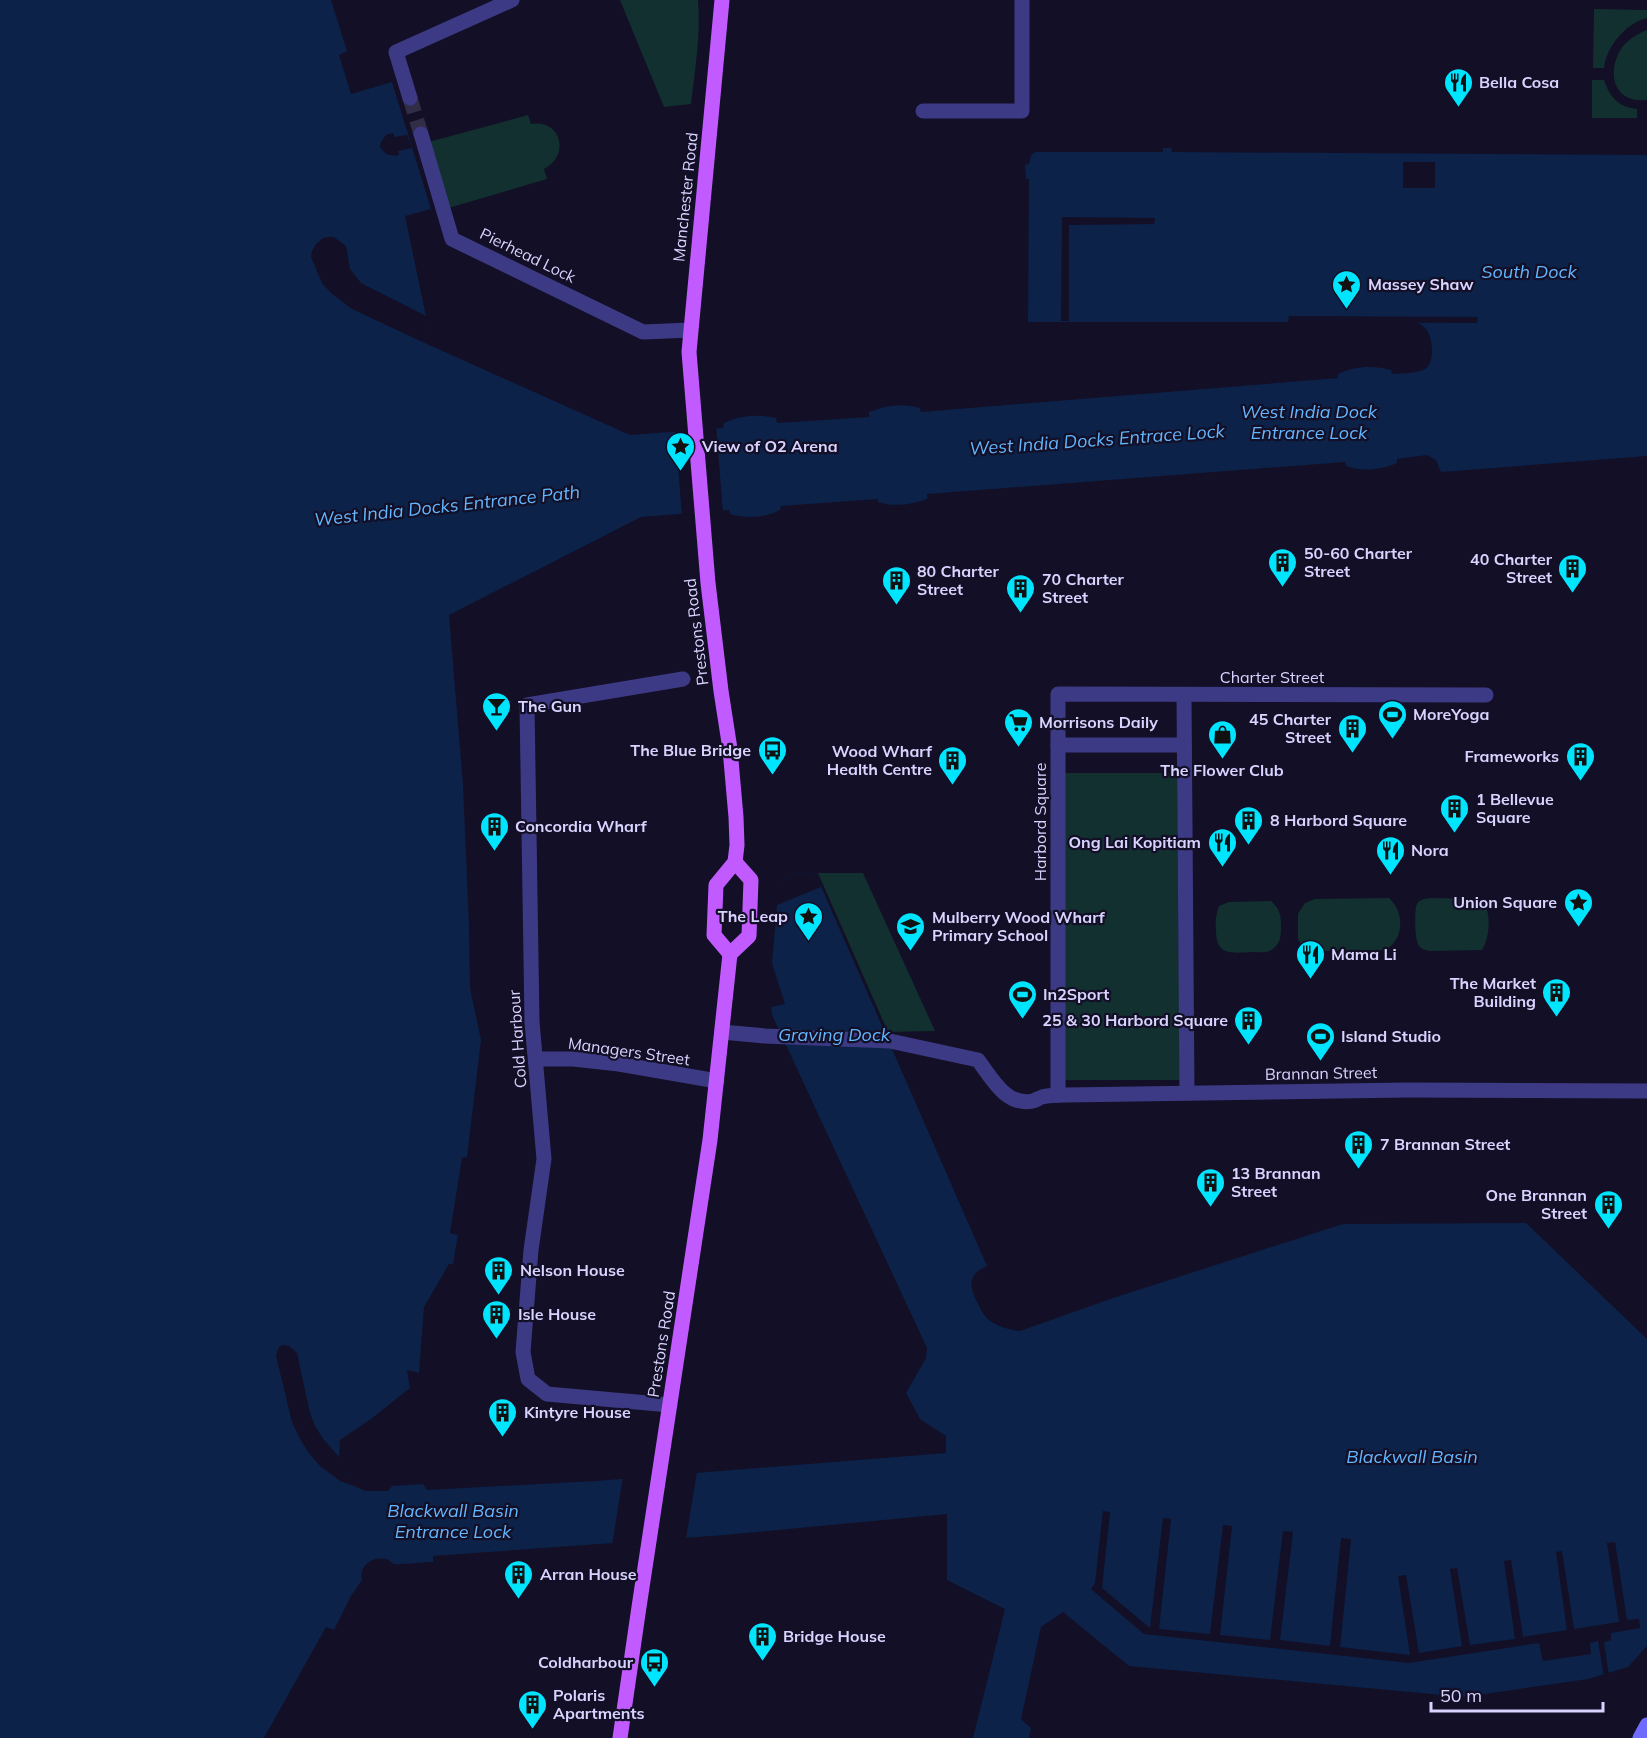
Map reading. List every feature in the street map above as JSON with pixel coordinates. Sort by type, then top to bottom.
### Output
[{"type":"main road","name":"Manchester Road","points":[[693,398],[689,352],[690,330],[722,0]]},
{"type":"main road","name":"Prestons Road","points":[[693,398],[709,595],[733,777],[737,845],[735,862]]},
{"type":"main road","points":[[735,862],[751,880],[748,936],[730,954],[714,935],[716,885],[735,862]]},
{"type":"main road","name":"Prestons Road","points":[[620,1738],[710,1140],[730,954]]},
{"type":"street","points":[[410,98],[396,52],[512,0]]},
{"type":"street","points":[[923,111],[1022,111],[1022,0]]},
{"type":"street","name":"Pierhead Lock","points":[[421,134],[452,239],[643,332],[690,330]]},
{"type":"street","name":"Cold Harbour","points":[[670,1405],[547,1394],[528,1379],[522,1352],[531,1250],[544,1159],[532,1022],[527,705],[683,679]]},
{"type":"street","name":"Charter Street","points":[[1058,694],[1486,695]]},
{"type":"street","name":"Harbord Square","points":[[1058,694],[1058,1095]]},
{"type":"street","points":[[1184,695],[1187,1093]]},
{"type":"street","points":[[1058,745],[1184,745]]},
{"type":"street","name":"Brannan Street","points":[[722,1032],[890,1041],[978,1059],[1000,1090],[1020,1101],[1032,1101],[1041,1097],[1058,1095],[1407,1090],[1647,1091]]},
{"type":"street","name":"Managers Street","points":[[536,1059],[573,1059],[618,1064],[717,1081]]},
{"type":"street","points":[[1640,1738],[1647,1725]]},
{"type":"green space","points":[[620,0],[698,0],[698,39],[691,104],[664,107]]},
{"type":"green space","points":[[1594,9],[1647,10],[1647,18],[1632,25],[1618,37],[1609,52],[1604,68],[1593,68]]},
{"type":"green space","points":[[1647,30],[1647,100],[1636,100],[1620,92],[1614,77],[1614,68],[1616,58],[1623,46]]},
{"type":"green space","points":[[1592,80],[1604,80],[1609,92],[1620,104],[1637,109],[1637,118],[1592,118]]},
{"type":"green space","points":[[528,115],[531,124],[550,127],[559,140],[557,156],[544,169],[547,179],[445,209],[425,143]]},
{"type":"green space","points":[[1065,773],[1177,773],[1180,1080],[1065,1080]]},
{"type":"green space","points":[[818,873],[863,873],[935,1031],[888,1032]]},
{"type":"green space","points":[[1389,898],[1398,911],[1400,925],[1396,939],[1386,950],[1314,951],[1303,947],[1298,939],[1298,914],[1305,903],[1315,899]]},
{"type":"green space","points":[[1430,898],[1479,899],[1483,903],[1489,923],[1487,938],[1482,950],[1429,951],[1420,947],[1417,941],[1416,907],[1420,901]]},
{"type":"green space","points":[[1271,901],[1278,910],[1281,922],[1280,938],[1272,950],[1237,953],[1222,949],[1217,938],[1216,927],[1219,906],[1229,902]]},
{"type":"water","points":[[0,0],[331,0],[347,51],[339,55],[351,94],[392,82],[431,209],[405,216],[426,316],[427,344],[630,435],[723,428],[724,423],[750,416],[776,418],[777,423],[869,417],[869,412],[894,406],[920,408],[921,412],[1338,378],[1338,374],[1344,371],[1364,367],[1391,370],[1392,374],[1409,373],[1422,371],[1431,360],[1432,348],[1429,335],[1422,325],[1414,322],[1028,322],[1029,179],[1026,179],[1025,165],[1029,164],[1031,155],[1035,152],[1163,152],[1163,148],[1171,148],[1172,152],[1647,155],[1647,456],[1441,472],[1436,460],[1427,455],[1397,459],[1397,463],[1372,469],[1352,468],[1346,466],[1345,462],[927,494],[927,499],[902,505],[884,504],[878,502],[878,499],[781,506],[780,510],[774,513],[755,517],[730,514],[729,510],[641,517],[449,615],[463,784],[470,988],[481,1040],[467,1157],[462,1158],[450,1233],[458,1235],[453,1264],[449,1264],[424,1307],[419,1373],[407,1370],[410,1388],[340,1440],[339,1457],[354,1486],[366,1491],[388,1491],[392,1486],[423,1484],[427,1490],[596,1481],[946,1453],[946,1436],[920,1419],[906,1393],[926,1358],[927,1348],[772,1015],[771,1007],[785,1004],[772,963],[779,882],[792,874],[807,872],[816,875],[987,1266],[973,1277],[972,1287],[983,1313],[995,1324],[1020,1331],[1110,1299],[1343,1224],[1526,1223],[1647,1339],[1647,1646],[1628,1667],[1588,1679],[1464,1697],[1129,1666],[1063,1612],[1041,1627],[1021,1719],[1031,1728],[1029,1738],[973,1738],[1005,1609],[947,1580],[947,1514],[725,1535],[433,1556],[433,1562],[394,1564],[386,1559],[375,1559],[364,1567],[362,1580],[334,1630],[326,1627],[264,1738],[0,1738]]},
{"type":"pier","points":[[393,133],[395,137],[407,135],[412,148],[398,151],[399,155],[395,156],[386,154],[380,147],[381,142],[386,135]]},
{"type":"pier","points":[[1403,162],[1435,162],[1435,188],[1403,188]]},
{"type":"pier","points":[[1062,217],[1155,218],[1154,224],[1069,225],[1069,321],[1061,321]]},
{"type":"pier","points":[[328,237],[334,237],[346,246],[350,269],[361,283],[426,316],[427,344],[352,309],[331,293],[322,283],[311,257],[316,244]]},
{"type":"pier","points":[[1289,316],[1478,317],[1477,323],[1288,322]]},
{"type":"pier","points":[[716,425],[723,514],[682,516],[675,428]]},
{"type":"pier","points":[[806,872],[816,875],[821,887],[777,905],[779,882],[790,875]]},
{"type":"pier","points":[[284,1345],[297,1353],[315,1426],[339,1457],[354,1486],[340,1481],[320,1466],[299,1437],[292,1422],[276,1356],[280,1346]]},
{"type":"pier","points":[[697,1472],[686,1538],[612,1546],[623,1476]]},
{"type":"pier","points":[[1103,1511],[1110,1512],[1102,1588],[1150,1628],[1163,1518],[1171,1519],[1159,1629],[1210,1634],[1223,1525],[1232,1526],[1220,1635],[1270,1640],[1283,1531],[1293,1532],[1280,1640],[1330,1646],[1341,1538],[1351,1539],[1340,1647],[1410,1655],[1398,1576],[1406,1575],[1419,1653],[1462,1646],[1450,1569],[1457,1568],[1470,1645],[1515,1639],[1504,1561],[1511,1560],[1523,1637],[1567,1630],[1556,1552],[1562,1551],[1574,1629],[1619,1622],[1607,1543],[1615,1542],[1627,1620],[1639,1619],[1640,1628],[1611,1633],[1611,1640],[1604,1642],[1609,1676],[1604,1677],[1598,1641],[1590,1643],[1591,1654],[1543,1661],[1539,1643],[1409,1663],[1144,1634],[1091,1589],[1095,1583]]},
{"type":"tunnel","points":[[410,98],[421,134]]},
{"type":"place","name":"Bella Cosa","points":[[1458,108]]},
{"type":"place","name":"Massey Shaw","points":[[1347,310]]},
{"type":"place","name":"View of O2 Arena","points":[[681,472]]},
{"type":"place","name":"50-60 Charter Street","points":[[1283,588]]},
{"type":"place","name":"40 Charter Street","points":[[1573,594]]},
{"type":"place","name":"80 Charter Street","points":[[896,606]]},
{"type":"place","name":"70 Charter Street","points":[[1021,614]]},
{"type":"place","name":"The Gun","points":[[497,732]]},
{"type":"place","name":"MoreYoga","points":[[1392,740]]},
{"type":"place","name":"Morrisons Daily","points":[[1018,748]]},
{"type":"place","name":"45 Charter Street","points":[[1352,754]]},
{"type":"place","name":"The Flower Club","points":[[1222,760]]},
{"type":"place","name":"The Blue Bridge","points":[[772,776]]},
{"type":"place","name":"Frameworks","points":[[1580,782]]},
{"type":"place","name":"Wood Wharf Health Centre","points":[[953,786]]},
{"type":"place","name":"1 Bellevue Square","points":[[1455,834]]},
{"type":"place","name":"8 Harbord Square","points":[[1249,846]]},
{"type":"place","name":"Concordia Wharf","points":[[494,852]]},
{"type":"place","name":"Ong Lai Kopitiam","points":[[1222,868]]},
{"type":"place","name":"Nora","points":[[1390,876]]},
{"type":"place","name":"Union Square","points":[[1578,928]]},
{"type":"place","name":"The Leap","points":[[809,942]]},
{"type":"place","name":"Mulberry Wood Wharf Primary School","points":[[911,952]]},
{"type":"place","name":"Mama Li","points":[[1310,980]]},
{"type":"place","name":"The Market Building","points":[[1557,1018]]},
{"type":"place","name":"In2Sport","points":[[1022,1020]]},
{"type":"place","name":"25 & 30 Harbord Square","points":[[1249,1046]]},
{"type":"place","name":"Island Studio","points":[[1320,1062]]},
{"type":"place","name":"7 Brannan Street","points":[[1359,1170]]},
{"type":"place","name":"13 Brannan Street","points":[[1210,1208]]},
{"type":"place","name":"One Brannan Street","points":[[1608,1230]]},
{"type":"place","name":"Nelson House","points":[[499,1296]]},
{"type":"place","name":"Isle House","points":[[497,1340]]},
{"type":"place","name":"Kintyre House","points":[[503,1438]]},
{"type":"place","name":"Arran House","points":[[519,1600]]},
{"type":"place","name":"Bridge House","points":[[762,1662]]},
{"type":"place","name":"Coldharbour","points":[[654,1688]]},
{"type":"place","name":"Polaris Apartments","points":[[532,1730]]},
{"type":"water label","name":"South Dock","points":[[1529,272]]},
{"type":"water label","name":"West India Dock Entrance Lock","points":[[1309,422]]},
{"type":"water label","name":"West India Docks Entrace Lock","points":[[1097,440]]},
{"type":"water label","name":"West India Docks Entrance Path","points":[[447,506]]},
{"type":"water label","name":"Graving Dock","points":[[834,1035]]},
{"type":"water label","name":"Blackwall Basin","points":[[1412,1457]]},
{"type":"water label","name":"Blackwall Basin Entrance Lock","points":[[453,1522]]}]
